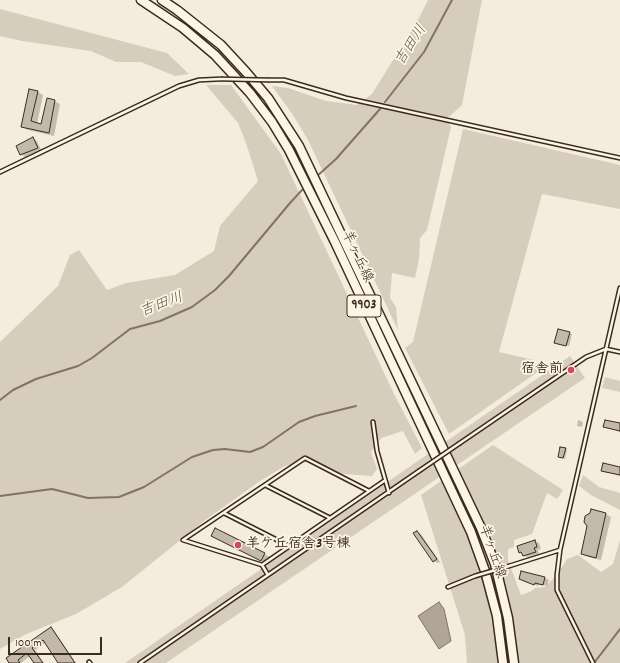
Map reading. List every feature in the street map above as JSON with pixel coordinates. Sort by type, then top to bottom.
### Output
[{"type":"main road","name":"羊ヶ丘線","points":[[142,0],[183,28],[215,55],[250,93],[272,122],[289,150],[335,242],[471,532],[485,571],[496,616],[503,663]]},
{"type":"main road","name":"羊ヶ丘線","points":[[162,0],[221,45],[268,98],[299,146],[481,528],[495,564],[508,618],[514,663]]},
{"type":"lane","points":[[0,172],[179,86],[199,80],[221,79],[284,80],[339,96],[620,158]]},
{"type":"lane","points":[[592,661],[558,590],[557,575],[560,550],[620,288]]},
{"type":"lane","points":[[140,663],[586,357],[606,349],[620,352]]},
{"type":"lane","points":[[373,422],[377,451],[384,481],[389,493]]},
{"type":"lane","points":[[268,575],[262,565],[183,540],[305,458],[369,491]]},
{"type":"lane","points":[[262,565],[384,481]]},
{"type":"lane","points":[[265,485],[330,518]]},
{"type":"lane","points":[[224,513],[290,546]]},
{"type":"lane","points":[[448,587],[475,576],[560,550]]},
{"type":"shaded area","points":[[428,0],[482,0],[462,105],[446,118],[451,127],[427,230],[420,238],[419,259],[415,278],[392,273],[390,298],[396,307],[398,330],[308,140],[293,115],[272,86],[288,88],[326,101],[357,105],[372,94],[418,20]]},
{"type":"shaded area","points":[[0,9],[167,53],[189,74],[175,76],[141,62],[116,62],[91,51],[22,41],[0,36]]},
{"type":"shaded area","points":[[206,85],[231,85],[281,154],[395,396],[422,448],[415,454],[403,431],[381,438],[371,452],[377,469],[372,476],[343,474],[308,462],[285,466],[260,481],[204,521],[122,587],[76,614],[24,635],[0,649],[0,342],[58,286],[70,255],[79,250],[107,290],[126,283],[175,275],[214,251],[220,226],[258,181],[238,123]]},
{"type":"shaded area","points":[[463,129],[620,165],[620,209],[542,194],[499,352],[534,360],[539,371],[449,434],[405,348],[413,342]]},
{"type":"shaded area","points":[[570,356],[585,378],[166,663],[125,663]]},
{"type":"shaded area","points":[[605,377],[620,381],[620,392],[602,388]]},
{"type":"shaded area","points":[[493,445],[563,490],[557,499],[547,493],[532,534],[514,540],[514,547],[508,549],[508,560],[521,595],[530,592],[535,588],[545,587],[557,575],[567,559],[578,555],[601,572],[613,564],[620,540],[620,663],[467,663],[465,635],[421,495]]},
{"type":"shaded area","points":[[583,475],[599,487],[620,493],[620,510],[591,495],[579,486]]},
{"type":"shaded area","points":[[439,602],[444,609],[451,641],[439,649],[418,616]]},
{"type":"building","points":[[29,89],[38,91],[31,121],[41,124],[47,98],[55,100],[49,133],[21,127]]},
{"type":"building","points":[[33,137],[38,148],[20,155],[16,146]]},
{"type":"building","points":[[558,329],[570,332],[566,346],[554,343]]},
{"type":"building","points":[[605,420],[620,423],[620,431],[603,427]]},
{"type":"building","points":[[560,447],[566,448],[563,458],[558,457]]},
{"type":"building","points":[[603,463],[620,467],[620,475],[601,471]]},
{"type":"building","points":[[591,509],[606,513],[596,558],[581,554],[587,526],[584,522],[585,516],[590,513]]},
{"type":"building","name":"羊ケ丘宿舎3号棟","points":[[215,528],[265,553],[261,561],[211,536]]},
{"type":"building","points":[[417,531],[437,559],[433,562],[413,533]]},
{"type":"building","points":[[535,540],[537,547],[534,548],[536,552],[523,556],[521,552],[519,553],[517,546]]},
{"type":"building","points":[[521,571],[545,577],[543,585],[535,583],[534,585],[519,579]]},
{"type":"building","points":[[51,627],[75,663],[58,663],[43,640],[32,648],[43,663],[34,663],[27,653],[18,660],[20,663],[9,663],[6,658]]},
{"type":"waterway","name":"吉田川","points":[[385,102],[424,52],[452,0]]},
{"type":"waterway","name":"吉田川","points":[[316,177],[336,159],[380,109]]},
{"type":"waterway","name":"吉田川","points":[[0,400],[13,390],[36,379],[78,366],[92,358],[130,329],[160,321],[192,307],[215,290],[229,276],[302,190]]},
{"type":"waterway","points":[[0,496],[52,489],[88,498],[119,497],[144,487],[192,457],[213,450],[225,449],[250,452],[263,447],[299,422],[315,416],[356,406]]},
{"type":"waterway","points":[[594,663],[620,629]]},
{"type":"place","name":"宿舎前","points":[[571,370]]},
{"type":"place","name":"羊ケ丘宿舎3号棟","points":[[238,545]]}]
